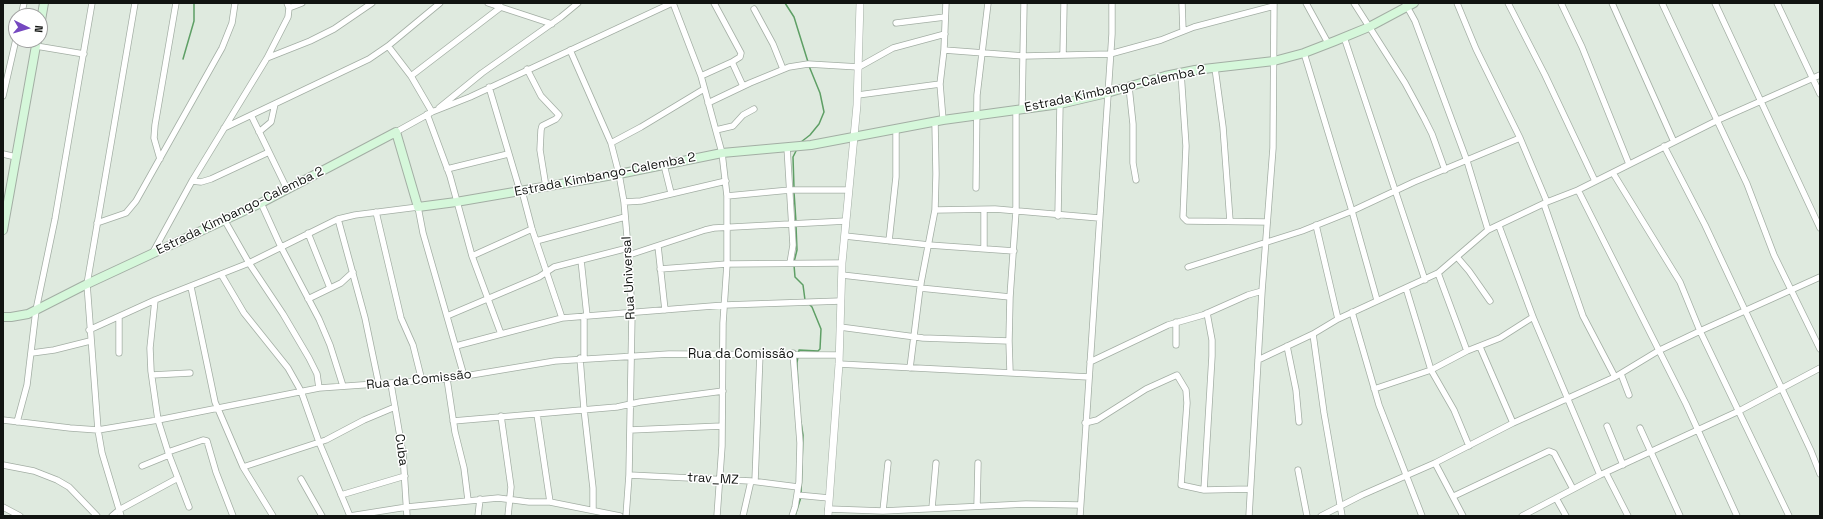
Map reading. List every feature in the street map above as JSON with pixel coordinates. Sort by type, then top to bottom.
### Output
[{"type":"main road","name":"Estrada Kimbango-Calemba 2","points":[[418,207],[546,187],[722,153],[807,145],[855,135],[939,121],[1060,104],[1181,73],[1274,61],[1304,52],[1369,27],[1409,4]]},
{"type":"main road","points":[[3,230],[36,48]]},
{"type":"main road","name":"Estrada Kimbango-Calemba 2","points":[[3,322],[7,317],[28,314],[87,284],[151,256],[261,204],[396,132]]},
{"type":"main road","points":[[396,132],[418,207]]},
{"type":"street","points":[[17,422],[27,386],[36,310],[55,219],[92,3]]},
{"type":"street","points":[[121,516],[102,453],[98,430],[89,330],[87,284],[135,3]]},
{"type":"street","points":[[160,159],[155,145],[155,125],[176,3]]},
{"type":"street","points":[[97,223],[121,215],[130,210],[136,201],[222,48],[233,19],[235,3]]},
{"type":"street","points":[[151,256],[192,181],[267,58],[288,17],[288,6],[302,3]]},
{"type":"street","points":[[267,58],[334,29],[372,3]]},
{"type":"street","points":[[224,128],[369,59],[388,46],[440,3]]},
{"type":"street","points":[[488,3],[552,24]]},
{"type":"street","points":[[438,110],[465,87],[552,24],[578,3]]},
{"type":"street","points":[[396,132],[430,113],[470,97],[527,69],[673,3],[701,76],[722,153],[726,181],[727,264],[723,323],[722,426],[717,516]]},
{"type":"street","points":[[701,76],[740,57],[741,50],[714,3]]},
{"type":"street","points":[[860,3],[858,95],[842,263],[838,364],[828,513],[977,506],[1080,505]]},
{"type":"street","points":[[910,368],[921,286],[935,210],[940,84],[944,50],[946,3]]},
{"type":"street","points":[[976,188],[978,115],[977,95],[988,3]]},
{"type":"street","points":[[1010,372],[1010,297],[1016,211],[1019,110],[1024,56],[1024,3]]},
{"type":"street","points":[[1063,55],[1064,3]]},
{"type":"street","points":[[1080,516],[1112,3]]},
{"type":"street","points":[[1182,3],[1183,31]]},
{"type":"street","points":[[1306,3],[1328,43]]},
{"type":"street","points":[[1354,3],[1424,118],[1432,134],[1445,170]]},
{"type":"street","points":[[1456,3],[1476,49],[1520,138],[1545,203],[1583,316],[1615,377]]},
{"type":"street","points":[[1508,3],[1545,75],[1595,181]]},
{"type":"street","points":[[1561,3],[1582,47],[1629,164]]},
{"type":"street","points":[[1612,3],[1674,142]]},
{"type":"street","points":[[1662,3],[1718,120],[1746,184],[1774,255],[1820,350]]},
{"type":"street","points":[[1715,3],[1820,228]]},
{"type":"street","points":[[1777,3],[1820,94]]},
{"type":"street","points":[[944,50],[1024,56],[1110,54],[1161,40],[1209,22],[1274,4],[1273,148],[1262,291],[1249,516]]},
{"type":"street","points":[[1409,4],[1467,161],[1488,230]]},
{"type":"street","points":[[411,76],[501,7]]},
{"type":"street","points":[[754,9],[773,44],[783,69]]},
{"type":"street","points":[[896,22],[945,16]]},
{"type":"street","points":[[708,104],[743,86],[796,65],[808,64],[859,67],[893,48],[945,34]]},
{"type":"street","points":[[1344,37],[1425,280]]},
{"type":"street","points":[[48,46],[84,54]]},
{"type":"street","points":[[388,46],[411,76],[430,113],[472,256],[489,298],[501,334]]},
{"type":"street","points":[[3,96],[14,48]]},
{"type":"street","name":"Rua Universal","points":[[570,50],[612,143],[624,202],[632,313],[630,356],[629,475],[626,516]]},
{"type":"street","points":[[1304,52],[1352,211],[1376,300]]},
{"type":"street","points":[[732,62],[743,86]]},
{"type":"street","points":[[1215,68],[1223,127],[1230,220]]},
{"type":"street","points":[[527,69],[541,96],[559,115],[556,119],[545,124],[541,130],[540,150],[546,187]]},
{"type":"street","points":[[1181,73],[1186,146],[1183,218],[1187,221],[1230,220],[1267,222]]},
{"type":"street","points":[[1258,360],[1313,334],[1338,319],[1376,300],[1425,280],[1438,273],[1488,230],[1545,203],[1578,190],[1718,120],[1820,75]]},
{"type":"street","points":[[858,95],[940,84]]},
{"type":"street","points":[[1129,86],[1133,124],[1133,163],[1136,180]]},
{"type":"street","points":[[465,87],[470,97]]},
{"type":"street","points":[[489,87],[508,154],[562,318]]},
{"type":"street","points":[[612,143],[704,89]]},
{"type":"street","points":[[259,132],[271,122],[275,104]]},
{"type":"street","points":[[1058,216],[1060,104]]},
{"type":"street","points":[[716,130],[733,126],[743,115],[754,109]]},
{"type":"street","points":[[251,115],[287,189]]},
{"type":"street","points":[[889,242],[896,177],[896,128]]},
{"type":"street","points":[[1188,267],[1266,243],[1316,225],[1352,211],[1520,138]]},
{"type":"street","points":[[1664,146],[1705,225],[1820,474]]},
{"type":"street","points":[[790,147],[790,190],[793,245],[790,263]]},
{"type":"street","points":[[192,181],[201,182],[211,179],[269,152]]},
{"type":"street","points":[[3,154],[16,156]]},
{"type":"street","points":[[447,169],[508,154]]},
{"type":"street","points":[[664,165],[671,193]]},
{"type":"street","points":[[1613,173],[1680,282],[1700,331],[1789,516]]},
{"type":"street","points":[[624,202],[641,201],[726,181]]},
{"type":"street","points":[[727,196],[790,190],[849,190]]},
{"type":"street","points":[[1578,190],[1658,351],[1737,516]]},
{"type":"street","points":[[261,204],[330,346],[343,386]]},
{"type":"street","points":[[418,207],[423,233],[464,376]]},
{"type":"street","name":"Estrada Kimbango-Calemba 2","points":[[89,330],[155,300],[249,263],[338,219],[376,212],[418,207]]},
{"type":"street","points":[[935,210],[1016,211],[1058,216],[1099,218]]},
{"type":"street","points":[[984,210],[984,249]]},
{"type":"street","points":[[376,212],[401,318],[413,345],[422,381]]},
{"type":"street","points":[[536,241],[625,217]]},
{"type":"street","points":[[338,219],[353,272],[379,385]]},
{"type":"street","points":[[225,221],[249,263],[283,314],[309,358],[317,374],[320,388]]},
{"type":"street","points":[[629,255],[704,230],[727,227],[846,221]]},
{"type":"street","points":[[1316,225],[1338,319]]},
{"type":"street","points":[[1499,226],[1532,317],[1600,476]]},
{"type":"street","points":[[472,256],[532,229]]},
{"type":"street","points":[[308,233],[330,288]]},
{"type":"street","points":[[845,236],[889,242],[1014,251]]},
{"type":"street","points":[[658,246],[665,310]]},
{"type":"street","points":[[447,316],[547,272],[554,267],[628,248]]},
{"type":"street","points":[[1457,257],[1470,271],[1490,302]]},
{"type":"street","points":[[581,260],[585,316],[582,358],[584,409],[593,488],[592,510]]},
{"type":"street","points":[[660,269],[727,264],[842,263]]},
{"type":"street","points":[[308,298],[341,283],[353,272]]},
{"type":"street","points":[[1438,273],[1467,352]]},
{"type":"street","points":[[221,274],[244,313],[288,368],[301,391],[319,442],[350,516],[407,507],[498,498],[529,502],[550,502],[620,516]]},
{"type":"street","points":[[842,275],[1010,297]]},
{"type":"street","points":[[1321,516],[1339,506],[1435,463],[1513,423],[1615,377],[1658,351],[1820,276]]},
{"type":"street","points":[[191,287],[205,360],[218,408],[243,467],[273,516]]},
{"type":"street","points":[[1406,288],[1431,370],[1454,410],[1469,446]]},
{"type":"street","points":[[1090,362],[1176,322],[1207,313],[1248,295],[1262,291]]},
{"type":"street","points":[[155,300],[150,348],[158,420],[168,454],[190,507]]},
{"type":"street","points":[[456,346],[562,318],[725,305],[841,301]]},
{"type":"street","points":[[1352,312],[1374,390],[1422,516]]},
{"type":"street","points":[[1204,490],[1212,356],[1212,340],[1207,313]]},
{"type":"street","points":[[118,317],[119,353]]},
{"type":"street","points":[[1374,390],[1431,370],[1500,338],[1532,317]]},
{"type":"street","points":[[1176,322],[1176,345]]},
{"type":"street","points":[[840,327],[933,339],[1009,341]]},
{"type":"street","points":[[1313,334],[1324,413],[1339,506],[1342,516]]},
{"type":"street","points":[[32,353],[54,350],[90,341]]},
{"type":"street","points":[[1288,346],[1296,390],[1299,422]]},
{"type":"street","points":[[1480,347],[1513,423]]},
{"type":"street","name":"Rua da Comissão","points":[[3,420],[98,430],[158,420],[320,388],[447,379],[524,365],[582,358],[723,353],[838,355]]},
{"type":"street","points":[[743,516],[753,481],[760,353]]},
{"type":"street","points":[[792,516],[798,487],[800,442],[793,354]]},
{"type":"street","points":[[838,364],[1088,377]]},
{"type":"street","points":[[1522,516],[1606,473],[1739,411],[1820,368]]},
{"type":"street","points":[[152,375],[190,373]]},
{"type":"street","points":[[1621,374],[1629,395]]},
{"type":"street","points":[[1085,423],[1097,420],[1146,389],[1177,375],[1186,390],[1187,403],[1181,485],[1204,490],[1250,489]]},
{"type":"street","points":[[447,379],[453,421],[464,468],[468,500]]},
{"type":"street","name":"Cuba","points":[[392,384],[405,476],[407,516]]},
{"type":"street","points":[[453,421],[630,404],[723,391]]},
{"type":"street","points":[[243,467],[319,442],[339,434],[364,420],[396,407]]},
{"type":"street","points":[[537,414],[550,502]]},
{"type":"street","points":[[501,416],[511,487],[511,500],[508,516]]},
{"type":"street","points":[[630,430],[722,426]]},
{"type":"street","points":[[1607,426],[1623,465]]},
{"type":"street","points":[[1640,428],[1680,516]]},
{"type":"street","points":[[142,466],[203,440],[207,441],[216,472],[233,516]]},
{"type":"street","points":[[1454,496],[1549,451],[1554,453],[1573,489]]},
{"type":"street","points":[[932,508],[936,463]]},
{"type":"street","points":[[977,506],[978,463]]},
{"type":"street","points":[[1435,463],[1454,496],[1463,516]]},
{"type":"street","points":[[883,511],[888,464]]},
{"type":"street","points":[[3,465],[34,471],[57,480],[73,491],[97,516]]},
{"type":"street","points":[[1298,470],[1307,516]]},
{"type":"street","points":[[1606,473],[1628,516]]},
{"type":"street","name":"trav_MZ","points":[[629,475],[753,481],[798,487]]},
{"type":"street","points":[[341,495],[405,476]]},
{"type":"street","points":[[112,516],[119,510],[178,478]]},
{"type":"street","points":[[301,479],[322,516]]},
{"type":"street","points":[[797,495],[829,498]]},
{"type":"street","points":[[1556,498],[1566,516]]},
{"type":"street","points":[[478,516],[480,499]]},
{"type":"street","points":[[3,507],[20,516]]},
{"type":"waterway","points":[[183,59],[194,21],[194,3]]},
{"type":"waterway","points":[[785,3],[794,17],[808,62]]},
{"type":"waterway","points":[[801,142],[810,135],[819,124],[824,112],[820,93],[809,66]]},
{"type":"waterway","points":[[794,188],[793,157],[797,149]]},
{"type":"waterway","points":[[794,192],[796,222]]},
{"type":"waterway","points":[[794,262],[797,250],[796,226]]},
{"type":"waterway","points":[[794,265],[795,277],[803,285],[805,300]]},
{"type":"waterway","points":[[798,386],[797,363],[799,350],[818,351],[820,349],[821,329],[812,307],[809,304]]},
{"type":"waterway","points":[[801,422],[803,435],[801,494]]},
{"type":"waterway","points":[[795,516],[801,497]]}]
